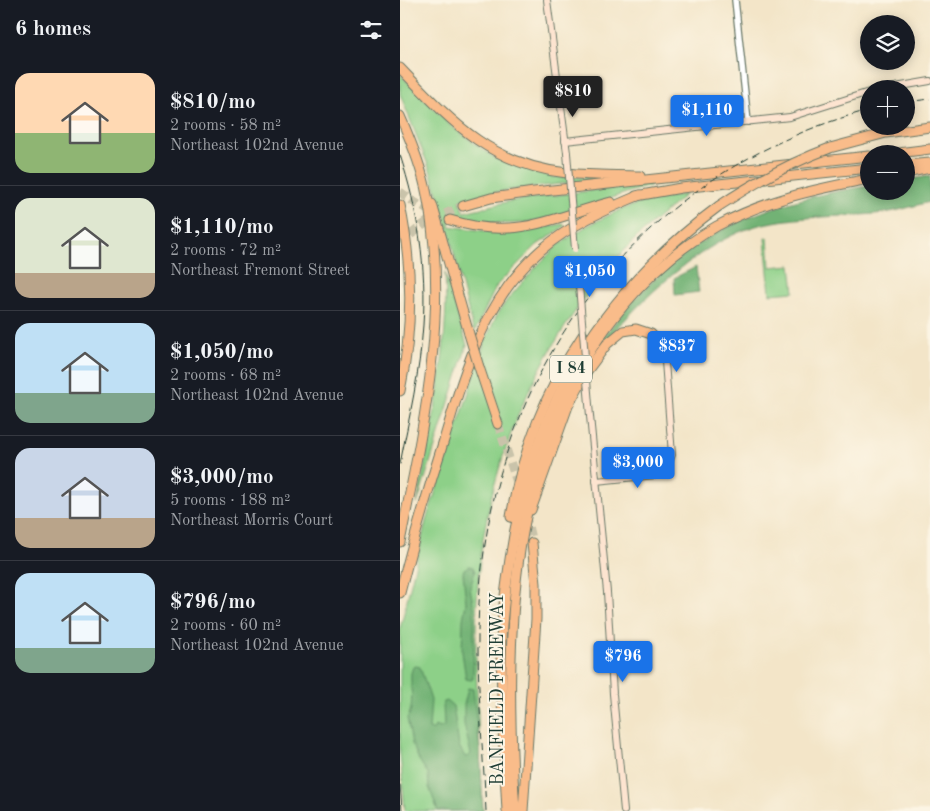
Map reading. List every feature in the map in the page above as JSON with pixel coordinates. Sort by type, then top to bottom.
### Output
[{"type":"highway","points":[[400,68],[464,131],[510,159],[532,167],[567,173],[666,177]]},
{"type":"highway","points":[[400,116],[417,159],[428,196],[436,253],[437,317],[428,393],[400,542]]},
{"type":"highway","name":"BANFIELD FREEWAY","points":[[507,811],[502,641],[506,580],[516,520],[534,451],[549,412],[582,349],[616,302],[675,240],[719,206],[769,174],[807,156],[830,148],[886,133],[930,127]]},
{"type":"highway","points":[[915,152],[930,150]]},
{"type":"highway","points":[[463,206],[491,198],[520,194],[860,157]]},
{"type":"highway","points":[[915,164],[930,163]]},
{"type":"highway","points":[[915,171],[930,168]]},
{"type":"highway","points":[[450,220],[478,227],[520,228],[542,224],[597,206],[681,188],[860,169]]},
{"type":"highway","name":"BANFIELD FREEWAY","points":[[515,811],[511,706],[511,646],[514,590],[524,526],[540,458],[576,373],[612,318],[662,265],[687,246],[716,227],[749,211],[783,198],[799,193],[860,182]]},
{"type":"highway","points":[[428,196],[435,210],[468,334],[498,424]]},
{"type":"highway","points":[[400,592],[417,524],[466,368],[482,329],[495,304],[521,270],[540,251],[558,237],[586,218],[640,196]]},
{"type":"highway","points":[[400,205],[407,242],[410,293],[409,332],[400,391]]},
{"type":"highway","points":[[524,526],[537,496],[568,406],[587,371],[602,349],[618,334],[636,328],[651,334],[664,348]]},
{"type":"highway","points":[[506,580],[503,565],[523,463],[538,420],[561,371],[583,335]]},
{"type":"highway","points":[[523,811],[536,619],[536,584],[532,542]]},
{"type":"main road","points":[[547,0],[567,154],[607,592],[613,694],[624,811]]},
{"type":"main road","points":[[915,84],[930,82]]},
{"type":"main road","points":[[565,141],[795,116],[860,95]]},
{"type":"main road","points":[[596,481],[651,476],[667,468],[672,458],[673,444],[664,348]]},
{"type":"street","points":[[735,0],[748,122]]},
{"type":"green space","points":[[400,74],[451,126],[496,159],[552,177],[607,178],[496,192],[460,201],[464,212],[511,201],[650,183],[650,186],[553,217],[520,223],[494,223],[451,215],[449,226],[507,234],[563,224],[565,226],[537,245],[497,285],[474,333],[449,233],[430,170],[400,94]]},
{"type":"green space","points":[[930,176],[930,202],[881,213],[768,223],[744,230],[720,242],[695,257],[649,296],[609,337],[593,357],[593,350],[634,300],[685,253],[712,236],[770,209],[801,199],[834,192],[860,188],[860,200],[915,200],[915,178]]},
{"type":"green space","points":[[686,194],[650,224],[630,244],[599,280],[571,318],[546,358],[525,399],[508,442],[494,487],[484,533],[476,610],[477,696],[483,811],[405,811],[400,753],[400,629],[427,517],[485,341],[496,317],[507,300],[557,246],[585,227],[622,209],[647,201]]},
{"type":"green space","points":[[765,238],[768,238],[770,267],[791,265],[794,292],[770,294]]},
{"type":"green space","points":[[696,267],[699,292],[675,295],[674,278]]},
{"type":"green space","points":[[445,273],[467,345],[417,504],[442,360],[446,302]]},
{"type":"green space","points":[[469,566],[473,567],[475,572],[470,588],[474,607],[473,679],[471,680],[466,679],[462,652],[463,620],[466,603],[463,573],[464,569]]},
{"type":"green space","points":[[413,667],[420,667],[431,700],[429,729],[433,730],[435,726],[439,728],[444,726],[443,704],[447,701],[453,706],[459,746],[465,757],[471,754],[464,724],[464,705],[468,688],[473,689],[480,750],[483,811],[438,811],[429,787],[428,774],[412,744],[407,718],[412,703],[411,673]]},
{"type":"tunnel","points":[[400,192],[433,213]]},
{"type":"tunnel","points":[[400,243],[427,222],[463,206]]},
{"type":"tunnel","points":[[498,424],[520,492],[532,543]]},
{"type":"tram line","points":[[400,155],[412,197],[420,239],[424,282],[423,325],[419,360],[400,464]]},
{"type":"tram line","points":[[400,785],[402,811]]},
{"type":"railway","points":[[915,101],[930,99]]},
{"type":"railway","points":[[486,811],[478,653],[478,622],[483,559],[499,480],[525,406],[561,337],[606,274],[660,220],[723,173],[792,137],[860,113]]}]
